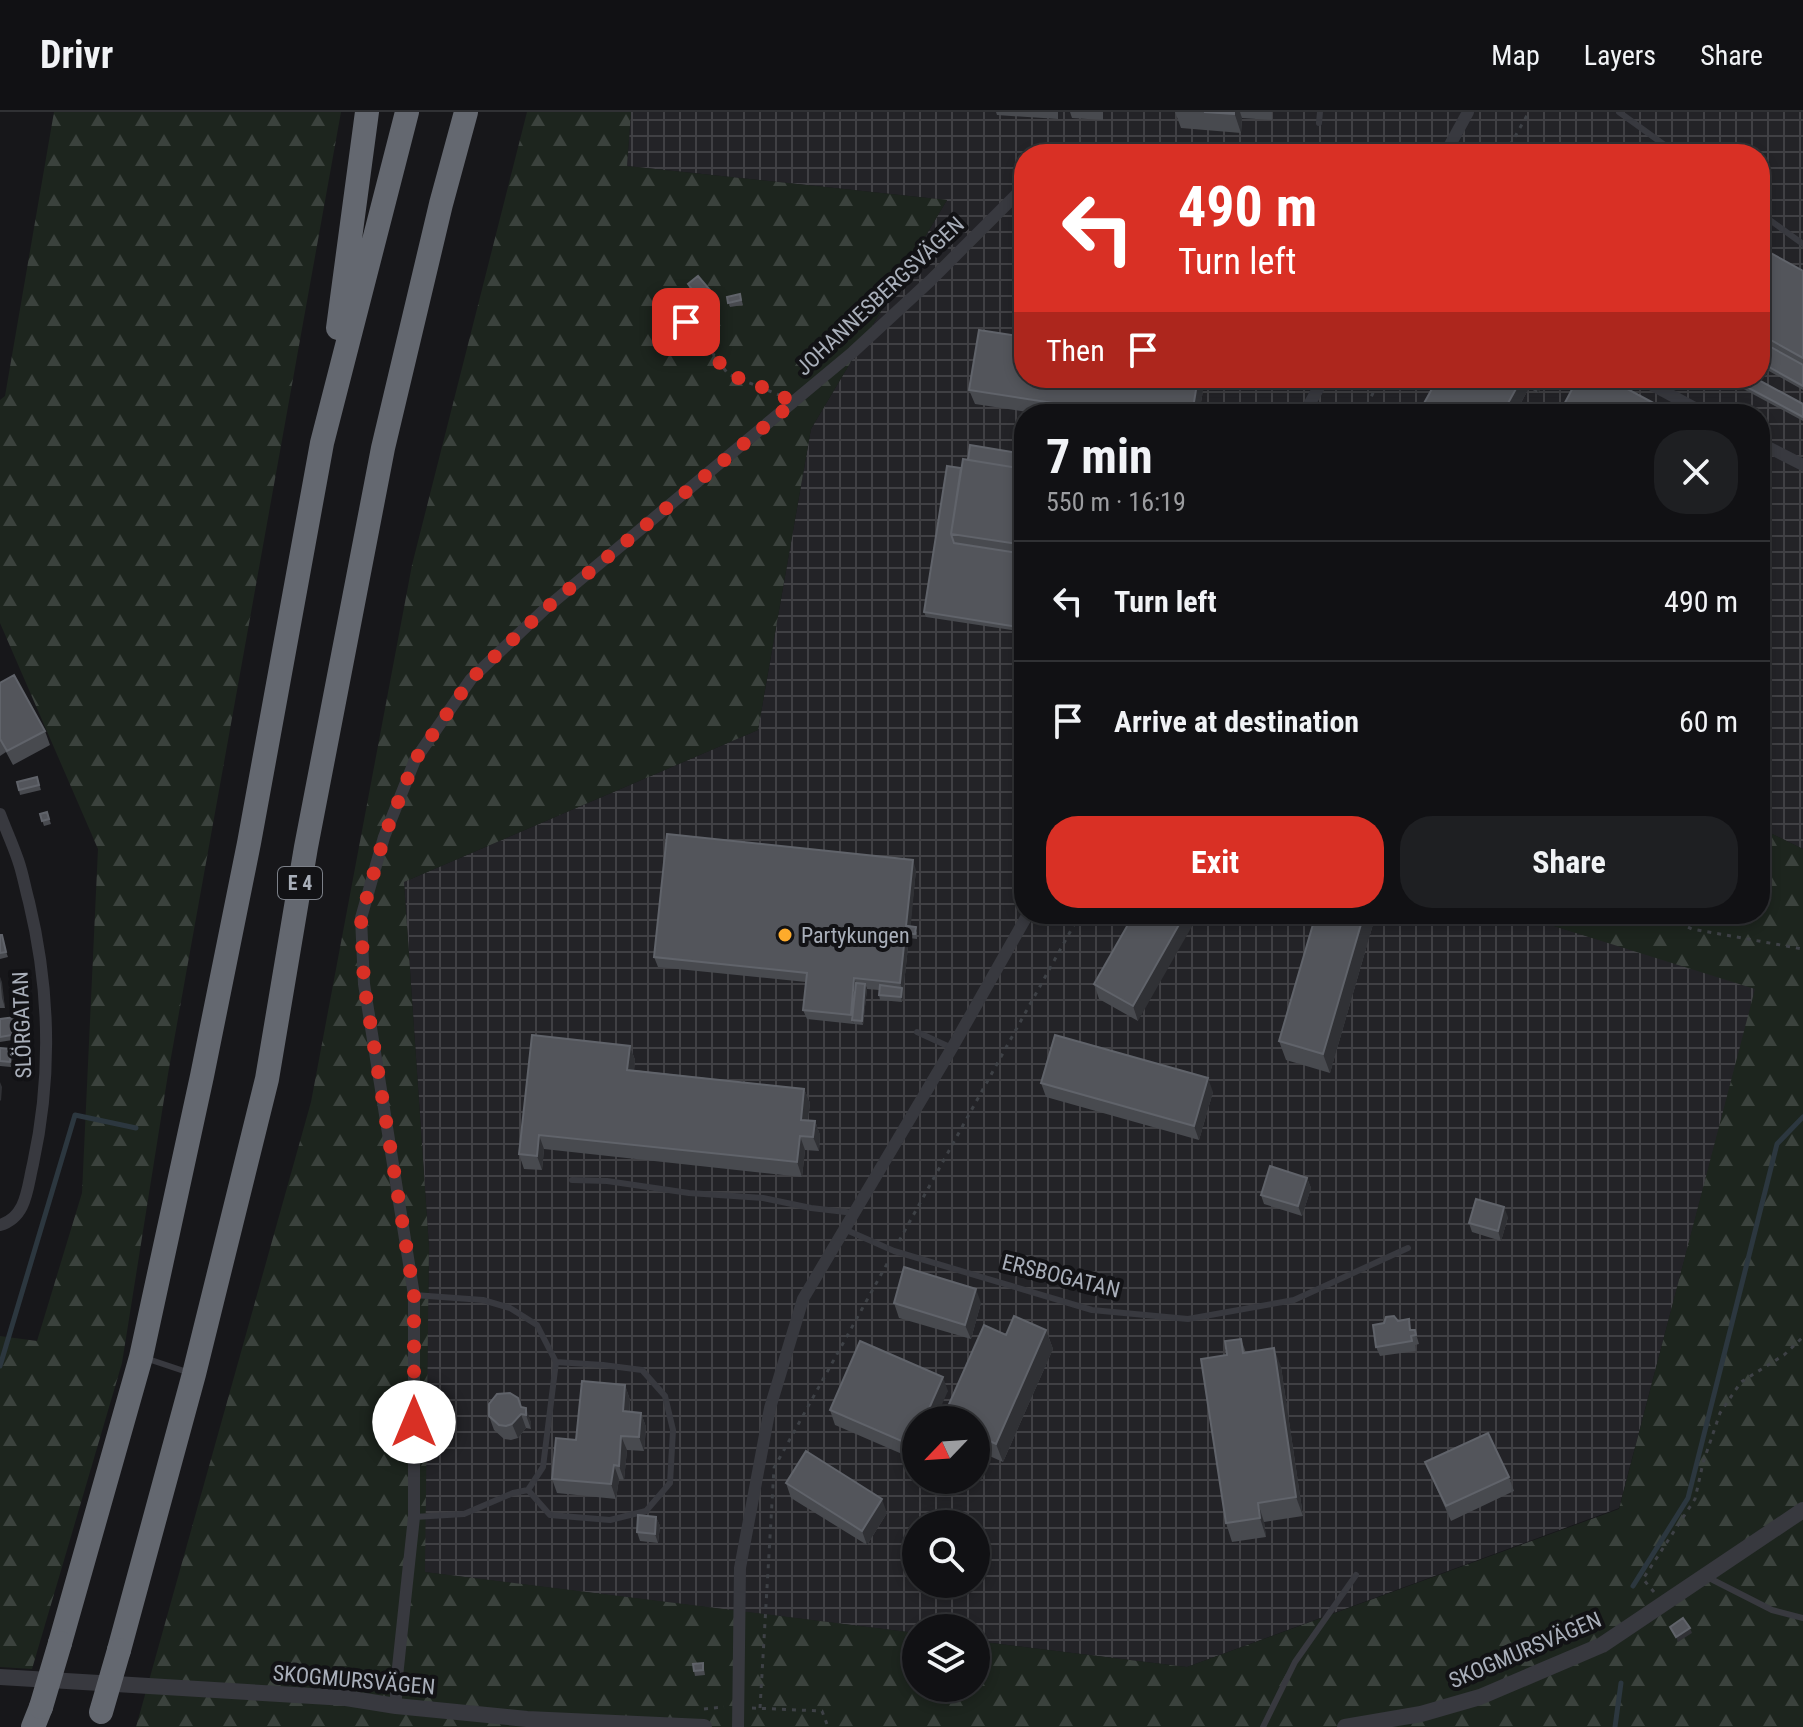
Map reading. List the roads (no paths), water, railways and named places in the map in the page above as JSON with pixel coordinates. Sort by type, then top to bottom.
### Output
[{"type":"highway","points":[[37,1717],[141,1357],[202,1076],[249,843],[322,443],[367,112]]},
{"type":"highway","points":[[322,443],[407,112]]},
{"type":"highway","name":"E 4","points":[[98,1719],[194,1374],[267,1079],[306,847],[383,448],[466,112]]},
{"type":"street","points":[[1450,144],[1468,112]]},
{"type":"street","name":"JOHANNESBERGSVÄGEN","points":[[396,1706],[414,1517],[414,1295],[364,984],[361,918],[384,837],[415,760],[471,679],[534,619],[853,352],[1014,197]]},
{"type":"street","points":[[1658,388],[1687,404]]},
{"type":"street","points":[[1770,448],[1803,465]]},
{"type":"street","name":"SLÖRGATAN","points":[[0,814],[18,861],[34,923],[44,982],[47,1031],[41,1126],[26,1198],[20,1212],[10,1222],[0,1225]]},
{"type":"street","points":[[738,1727],[740,1568],[770,1408],[803,1299],[1022,924]]},
{"type":"street","name":"SKOGMURSVÄGEN","points":[[1345,1727],[1421,1714],[1480,1697],[1602,1645],[1803,1510]]},
{"type":"street","name":"SKOGMURSVÄGEN","points":[[0,1677],[346,1698],[526,1723],[704,1727]]},
{"type":"lane","points":[[1319,123],[1320,112]]},
{"type":"lane","points":[[1619,112],[1663,144]]},
{"type":"lane","points":[[1770,220],[1803,244]]},
{"type":"lane","points":[[917,1032],[952,1048]]},
{"type":"lane","points":[[572,1180],[763,1198],[854,1213]]},
{"type":"lane","name":"ERSBOGATAN","points":[[844,1229],[894,1251],[1092,1310],[1188,1319],[1294,1300],[1408,1248]]},
{"type":"lane","points":[[414,1295],[483,1300],[510,1308],[537,1325],[556,1362],[543,1467],[528,1490],[513,1493],[464,1514],[414,1517]]},
{"type":"lane","points":[[141,1357],[194,1374]]},
{"type":"lane","points":[[528,1490],[550,1515],[610,1520],[646,1511],[670,1483],[673,1430],[665,1396],[642,1370],[556,1362]]},
{"type":"lane","points":[[1263,1727],[1295,1662],[1356,1575]]},
{"type":"lane","points":[[1706,1576],[1772,1610],[1803,1618]]},
{"type":"waterway","points":[[0,1366],[75,1115],[136,1128]]},
{"type":"waterway","points":[[1633,1586],[1688,1498],[1777,1144],[1803,1117]]},
{"type":"waterway","points":[[1615,1727],[1621,1683]]},
{"type":"place","name":"Partykungen","points":[[785,935]]}]
